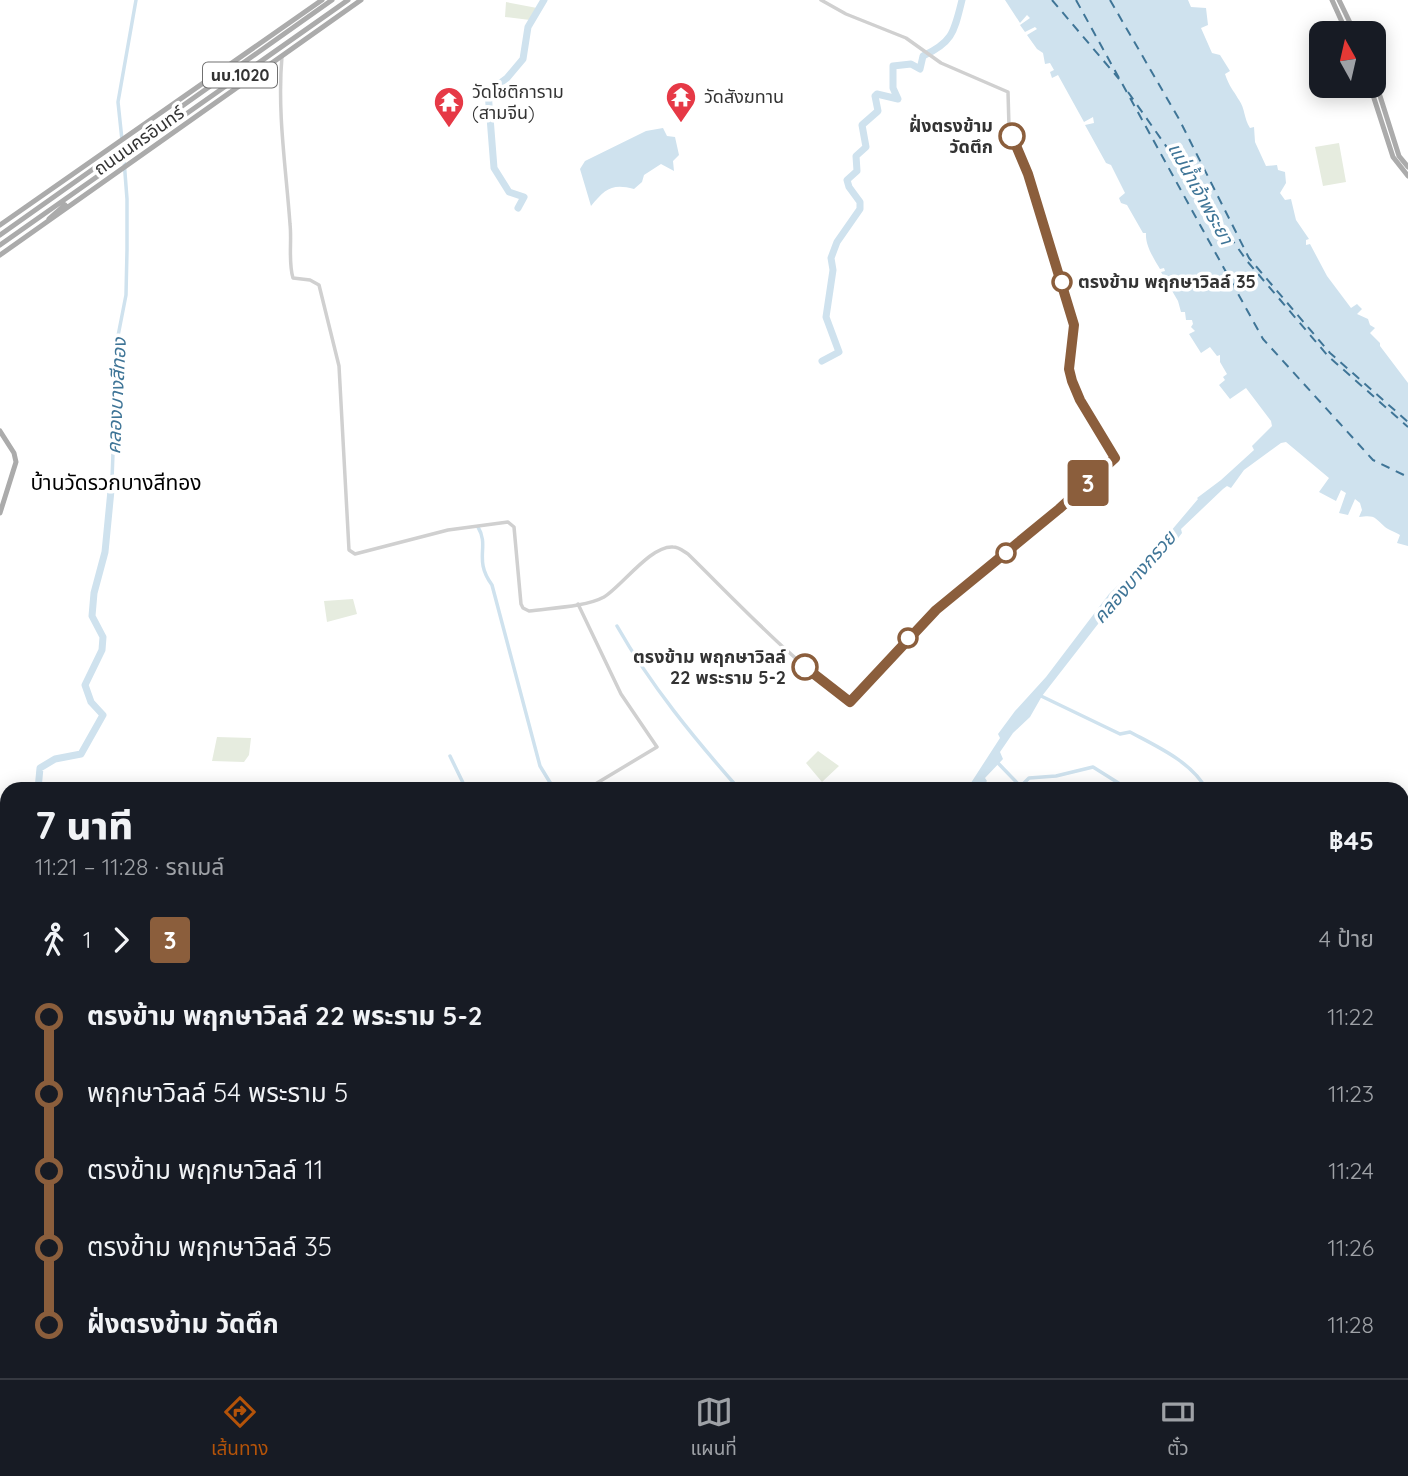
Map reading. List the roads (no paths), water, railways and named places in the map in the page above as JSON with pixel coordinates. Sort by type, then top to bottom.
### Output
[{"type":"main road","name":"ถนนนครอินทร์","points":[[0,226],[322,0]]},
{"type":"main road","name":"ถนนนครอินทร์","points":[[0,235],[332,0]]},
{"type":"main road","name":"ถนนนครอินทร์","points":[[0,246],[348,0]]},
{"type":"main road","name":"ถนนนครอินทร์","points":[[0,255],[361,0]]},
{"type":"main road","points":[[1332,0],[1342,21]]},
{"type":"main road","points":[[1339,0],[1349,21]]},
{"type":"main road","points":[[184,103],[208,78]]},
{"type":"main road","points":[[1374,98],[1396,163],[1408,176]]},
{"type":"main road","points":[[1381,98],[1399,156],[1408,167]]},
{"type":"main road","points":[[38,230],[77,193]]},
{"type":"main road","points":[[0,431],[14,453],[16,462],[0,513]]},
{"type":"street","points":[[282,56],[279,108],[291,232],[291,271],[293,278],[310,280],[319,285],[339,366],[349,550],[352,553],[373,550],[449,530],[508,522],[514,527],[521,604],[529,611],[578,604],[604,597],[665,548],[679,548],[770,636],[821,681],[850,702],[936,610],[1059,509],[1115,458],[1080,400],[1072,381],[1069,369],[1074,325],[1028,174],[1009,127],[1009,94],[931,57],[906,38],[842,12],[821,0]]},
{"type":"street","points":[[271,64],[281,72]]},
{"type":"street","points":[[578,604],[621,694],[657,747],[599,782]]},
{"type":"water","points":[[1005,0],[1188,0],[1191,7],[1206,8],[1208,25],[1201,28],[1212,53],[1220,55],[1230,71],[1225,74],[1241,103],[1250,128],[1254,127],[1255,142],[1266,166],[1277,165],[1278,170],[1285,172],[1286,183],[1280,193],[1285,200],[1291,199],[1296,220],[1309,239],[1306,240],[1306,245],[1310,244],[1327,276],[1351,308],[1357,304],[1362,309],[1357,314],[1368,319],[1370,325],[1375,328],[1370,333],[1408,383],[1408,546],[1397,543],[1400,535],[1374,518],[1359,517],[1362,510],[1355,499],[1348,515],[1339,513],[1346,493],[1341,490],[1336,501],[1319,492],[1329,478],[1286,442],[1281,443],[1244,470],[1231,488],[1227,486],[1223,489],[1181,529],[1182,533],[1172,546],[1105,615],[1042,696],[1030,717],[1013,733],[1000,752],[1003,759],[985,778],[987,781],[972,782],[1000,738],[998,734],[1046,677],[1109,594],[1154,551],[1197,498],[1254,450],[1252,446],[1272,426],[1246,388],[1230,399],[1219,385],[1227,374],[1220,362],[1220,355],[1217,356],[1210,347],[1201,353],[1189,334],[1195,331],[1191,327],[1192,320],[1186,320],[1185,312],[1181,312],[1178,301],[1161,272],[1165,271],[1164,268],[1160,269],[1150,252],[1146,233],[1143,233],[1127,205],[1121,203],[1119,198],[1125,193],[1111,165],[1106,163],[1085,125],[1094,123],[1093,117],[1084,122],[1058,75],[1052,78],[1050,72],[1054,70],[1050,63],[1045,64],[1043,53],[1027,35],[1037,29],[1035,27],[1025,32],[1020,25],[1030,18],[1027,15],[1020,23]]},
{"type":"water","points":[[663,128],[667,136],[675,137],[679,155],[673,161],[674,171],[661,164],[644,175],[642,182],[634,189],[614,187],[601,195],[591,206],[580,169],[585,161],[646,131]]},
{"type":"waterway","name":"คลองบางสีทอง","points":[[122,140],[118,102],[136,0]]},
{"type":"waterway","points":[[518,208],[524,197],[509,192],[494,168],[488,92],[507,78],[523,59],[528,27],[544,0]]},
{"type":"waterway","points":[[822,361],[839,352],[826,317],[833,270],[831,258],[837,242],[860,209],[860,202],[847,180],[857,171],[856,156],[866,147],[862,125],[878,111],[875,96],[877,94],[898,99],[893,88],[893,66],[911,64],[920,69],[923,56],[941,46],[951,35],[962,0]]},
{"type":"waterway","name":"คลองบางสีทอง","points":[[112,480],[117,341],[126,295],[127,199],[123,147]]},
{"type":"waterway","name":"คลองบางสีทอง","points":[[39,782],[40,768],[55,759],[81,754],[103,715],[91,702],[85,685],[102,650],[103,637],[92,616],[94,593],[105,552],[112,480]]},
{"type":"waterway","points":[[478,527],[483,541],[483,568],[492,585],[540,766],[550,782]]},
{"type":"waterway","points":[[617,626],[674,711],[733,782]]},
{"type":"waterway","points":[[1039,695],[1120,734],[1130,732],[1162,749],[1183,763],[1202,782]]},
{"type":"waterway","points":[[450,756],[463,782]]},
{"type":"waterway","points":[[997,762],[1016,782]]},
{"type":"waterway","points":[[1025,782],[1029,778],[1056,776],[1093,767],[1117,782]]},
{"type":"place","name":"วัดสังฆทาน","points":[[681,124]]},
{"type":"place","name":"วัดโชติการาม (สามจีน)","points":[[449,129]]},
{"type":"place","name":"ฝั่งตรงข้าม วัดตึก","points":[[1012,136]]},
{"type":"place","name":"ตรงข้าม พฤกษาวิลล์ 35","points":[[1062,282]]},
{"type":"place","name":"ตรงข้าม พฤกษาวิลล์ 22 พระราม 5-2","points":[[805,667]]},
{"type":"district","name":"บ้านวัดรวกบางสีทอง","points":[[116,483]]},
{"type":"water label","name":"แม่น้ำเจ้าพระยา","points":[[1201,193]]},
{"type":"water label","name":"คลองบางกรวย","points":[[1134,577]]}]
